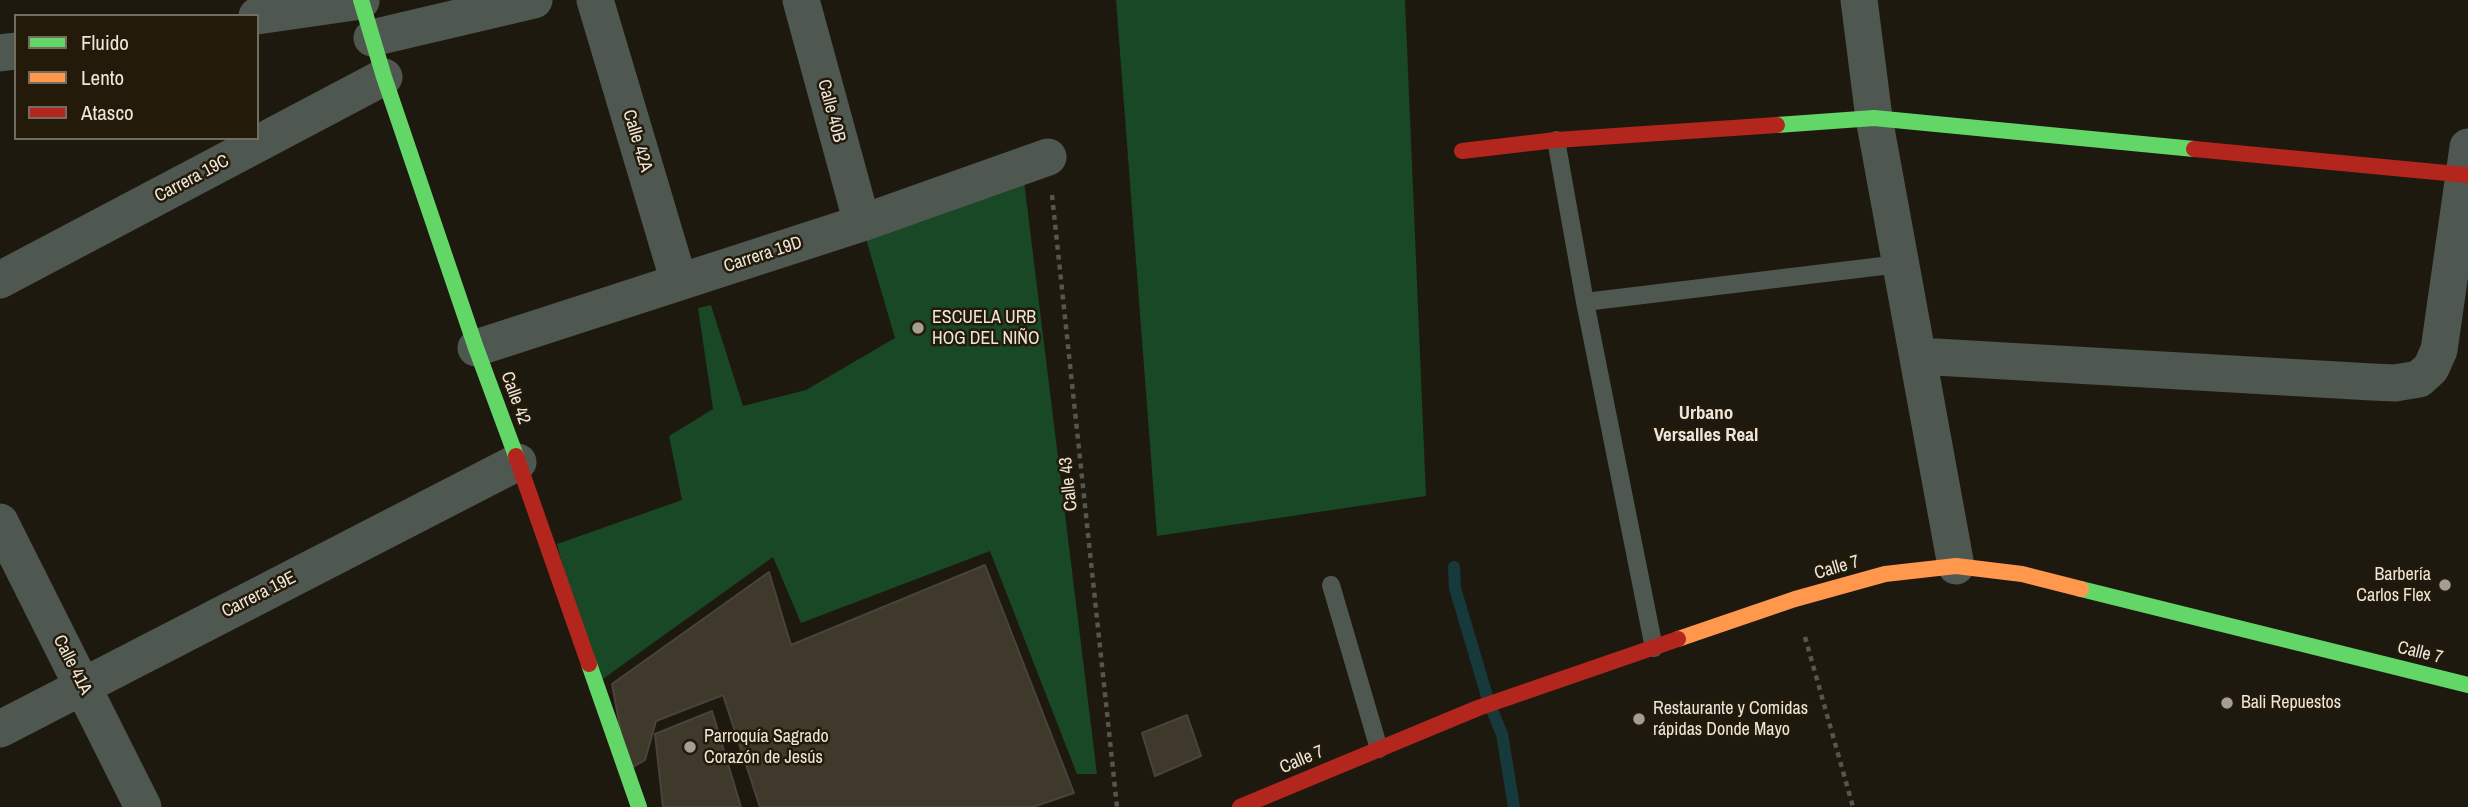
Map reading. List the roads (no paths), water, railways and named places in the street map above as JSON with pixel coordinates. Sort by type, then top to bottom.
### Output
[{"type":"street","points":[[372,38],[534,0]]},
{"type":"street","name":"Calle 42A","points":[[595,0],[679,282]]},
{"type":"street","name":"Calle 40B","points":[[801,0],[862,223]]},
{"type":"street","points":[[1859,0],[1874,118],[1899,264],[1956,566]]},
{"type":"street","points":[[259,16],[361,1]]},
{"type":"street","name":"Calle 42","points":[[361,1],[476,348],[519,462],[639,807]]},
{"type":"street","name":"Carrera 19C","points":[[0,281],[384,77]]},
{"type":"street","points":[[1462,151],[1556,139],[1874,118],[2467,165],[2439,350],[2431,368],[2419,379],[2395,383],[2372,382],[1918,356]]},
{"type":"street","name":"Carrera 19D","points":[[476,348],[862,223],[1048,158]]},
{"type":"street","name":"Carrera 19E","points":[[0,729],[519,462]]},
{"type":"street","name":"Calle 41A","points":[[0,522],[144,807]]},
{"type":"street","name":"Calle 7","points":[[1240,807],[1502,699],[1795,600],[1885,574],[1956,566],[2022,574],[2468,685]]},
{"type":"lane","points":[[1556,139],[1585,302],[1654,648]]},
{"type":"lane","points":[[1585,302],[1899,264]]},
{"type":"lane","points":[[1331,585],[1379,748]]},
{"type":"waterway","points":[[1454,567],[1455,588],[1489,703],[1502,734],[1514,807]]},
{"type":"place","name":"ESCUELA URB HOG DEL NIÑO","points":[[918,328]]},
{"type":"place","name":"Barbería Carlos Flex","points":[[2445,585]]},
{"type":"place","name":"Bali Repuestos","points":[[2227,703]]},
{"type":"place","name":"Restaurante y Comidas rápidas Donde Mayo","points":[[1639,719]]},
{"type":"place","name":"Parroquía Sagrado Corazón de Jesús","points":[[690,747]]},
{"type":"district","name":"Urbano Versalles Real","points":[[1706,425]]}]
